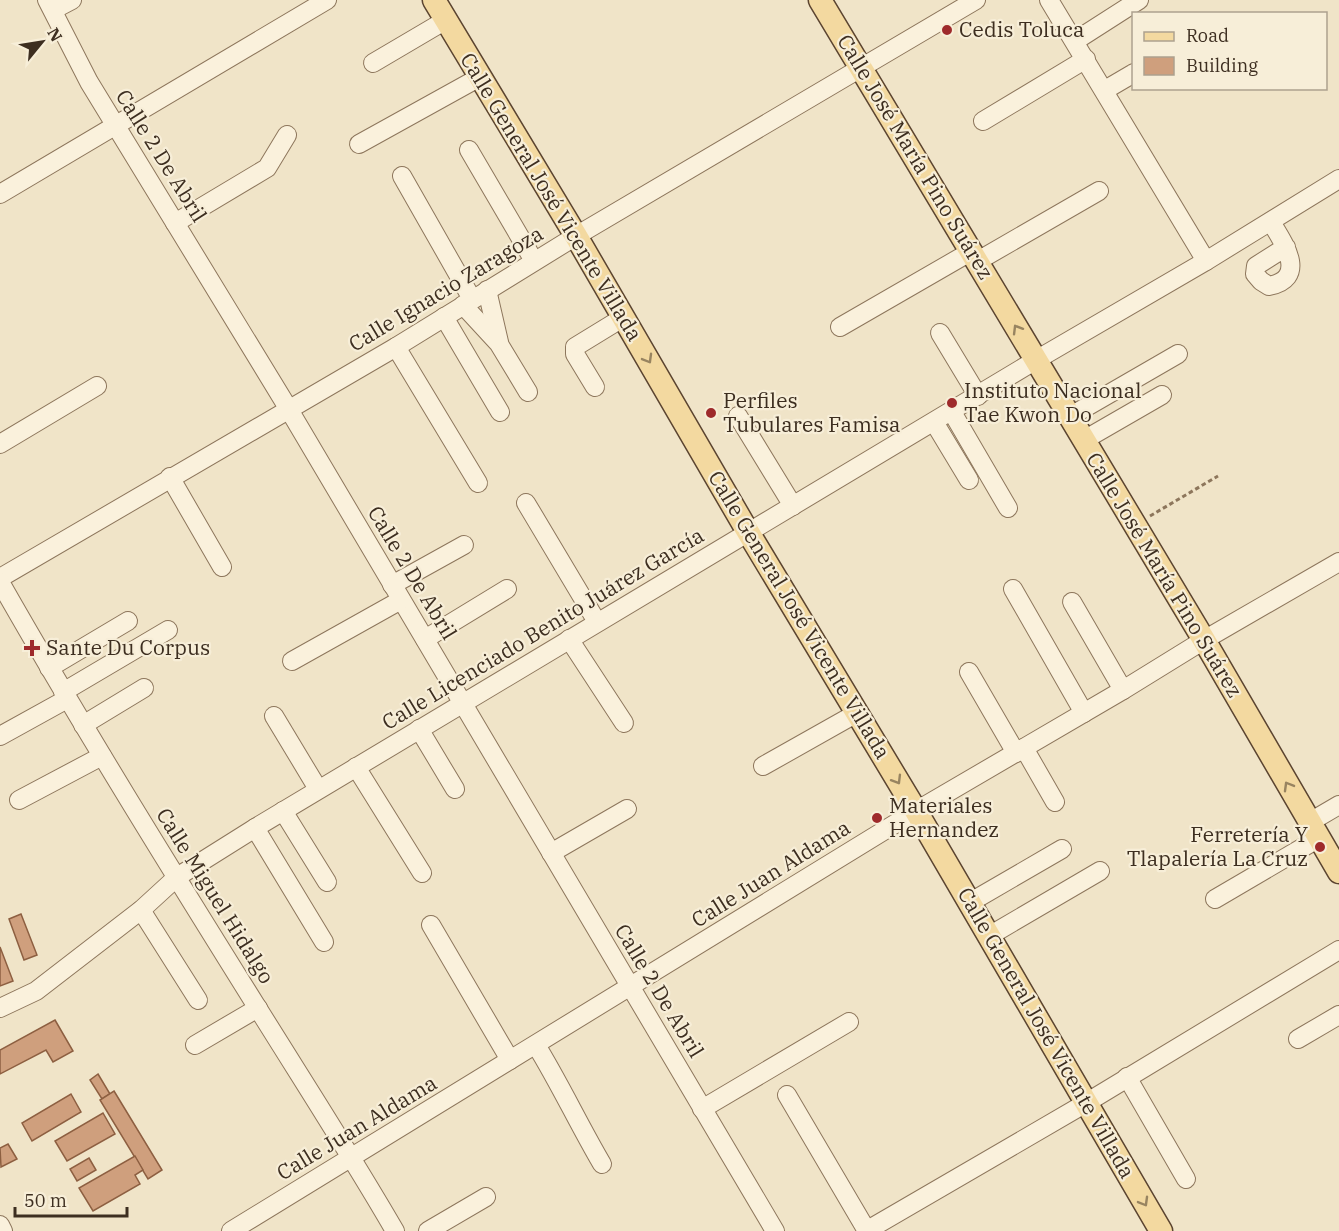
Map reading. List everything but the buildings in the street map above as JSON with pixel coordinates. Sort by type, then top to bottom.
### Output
[{"type":"main road","name":"Calle General José Vicente Villada","points":[[434,0],[624,317],[748,532],[916,811],[1161,1231]]},
{"type":"main road","name":"Calle José María Pino Suárez","points":[[820,0],[862,66],[973,257],[1204,640],[1339,872]]},
{"type":"street","points":[[50,5],[72,0]]},
{"type":"street","points":[[0,194],[327,0]]},
{"type":"street","name":"Calle Ignacio Zaragoza","points":[[0,580],[976,0]]},
{"type":"street","points":[[1049,0],[1206,261]]},
{"type":"street","points":[[1075,41],[1139,0]]},
{"type":"street","name":"Calle 2 De Abril","points":[[50,5],[89,82],[288,408],[775,1231]]},
{"type":"street","points":[[373,63],[446,20]]},
{"type":"street","points":[[983,121],[1086,59]]},
{"type":"street","points":[[1105,90],[1132,74]]},
{"type":"street","points":[[359,144],[480,77]]},
{"type":"street","points":[[175,222],[267,168],[286,135]]},
{"type":"street","points":[[469,150],[534,261]]},
{"type":"street","points":[[402,176],[528,392]]},
{"type":"street","name":"Calle Licenciado Benito Juárez García","points":[[0,1008],[36,991],[141,910],[177,877],[255,828],[1036,360],[1206,261],[1339,179]]},
{"type":"street","points":[[840,327],[1099,191]]},
{"type":"street","points":[[1271,222],[1286,247]]},
{"type":"street","points":[[474,298],[499,344]]},
{"type":"street","points":[[444,317],[500,412]]},
{"type":"street","points":[[595,387],[575,354],[575,347],[624,317]]},
{"type":"street","points":[[940,333],[978,396]]},
{"type":"street","points":[[396,346],[478,483]]},
{"type":"street","points":[[1069,417],[1178,354]]},
{"type":"street","points":[[0,444],[96,387]]},
{"type":"street","points":[[1084,440],[1162,395]]},
{"type":"street","points":[[952,412],[1008,508]]},
{"type":"street","points":[[738,416],[793,506]]},
{"type":"street","points":[[934,422],[969,480]]},
{"type":"street","points":[[170,477],[222,567]]},
{"type":"street","points":[[526,503],[597,622]]},
{"type":"street","points":[[292,661],[397,592],[464,544]]},
{"type":"street","name":"Calle Juan Aldama","points":[[240,1229],[352,1156],[916,811],[1339,562]]},
{"type":"street","name":"Calle Miguel Hidalgo","points":[[0,580],[49,669],[352,1156],[395,1231]]},
{"type":"street","points":[[425,639],[507,589]]},
{"type":"street","points":[[1013,589],[1084,713]]},
{"type":"street","points":[[1072,602],[1123,690]]},
{"type":"street","points":[[49,669],[128,621]]},
{"type":"street","points":[[0,736],[168,630]]},
{"type":"street","points":[[569,639],[624,723]]},
{"type":"street","points":[[969,672],[1055,802]]},
{"type":"street","points":[[83,725],[144,688]]},
{"type":"street","points":[[763,766],[857,713]]},
{"type":"street","points":[[274,716],[318,789]]},
{"type":"street","points":[[419,729],[455,789]]},
{"type":"street","points":[[19,800],[102,756]]},
{"type":"street","points":[[356,767],[422,873]]},
{"type":"street","points":[[1215,899],[1315,830],[1339,805]]},
{"type":"street","points":[[551,853],[627,809]]},
{"type":"street","points":[[283,811],[327,882]]},
{"type":"street","points":[[255,828],[324,942]]},
{"type":"street","points":[[969,903],[1062,849]]},
{"type":"street","points":[[989,936],[1100,871]]},
{"type":"street","points":[[141,910],[198,1000]]},
{"type":"street","points":[[430,925],[510,1060]]},
{"type":"street","points":[[787,1095],[867,1231],[1086,1103],[1339,950]]},
{"type":"street","points":[[195,1046],[258,1008]]},
{"type":"street","points":[[1298,1039],[1339,1015]]},
{"type":"street","points":[[702,1108],[849,1022]]},
{"type":"street","points":[[536,1045],[566,1095],[581,1129],[602,1164]]},
{"type":"street","points":[[1127,1077],[1186,1179]]},
{"type":"street","points":[[428,1231],[486,1197]]},
{"type":"street","points":[[0,1226],[3,1231]]},
{"type":"path","points":[[1135,525],[1218,476]]},
{"type":"place","name":"Cedis Toluca","points":[[947,30]]},
{"type":"place","name":"Instituto Nacional Tae Kwon Do","points":[[952,403]]},
{"type":"place","name":"Perfiles Tubulares Famisa","points":[[711,413]]},
{"type":"place","name":"Sante Du Corpus","points":[[32,648]]},
{"type":"place","name":"Materiales Hernandez","points":[[877,818]]},
{"type":"place","name":"Ferretería Y Tlapalería La Cruz","points":[[1320,847]]}]
